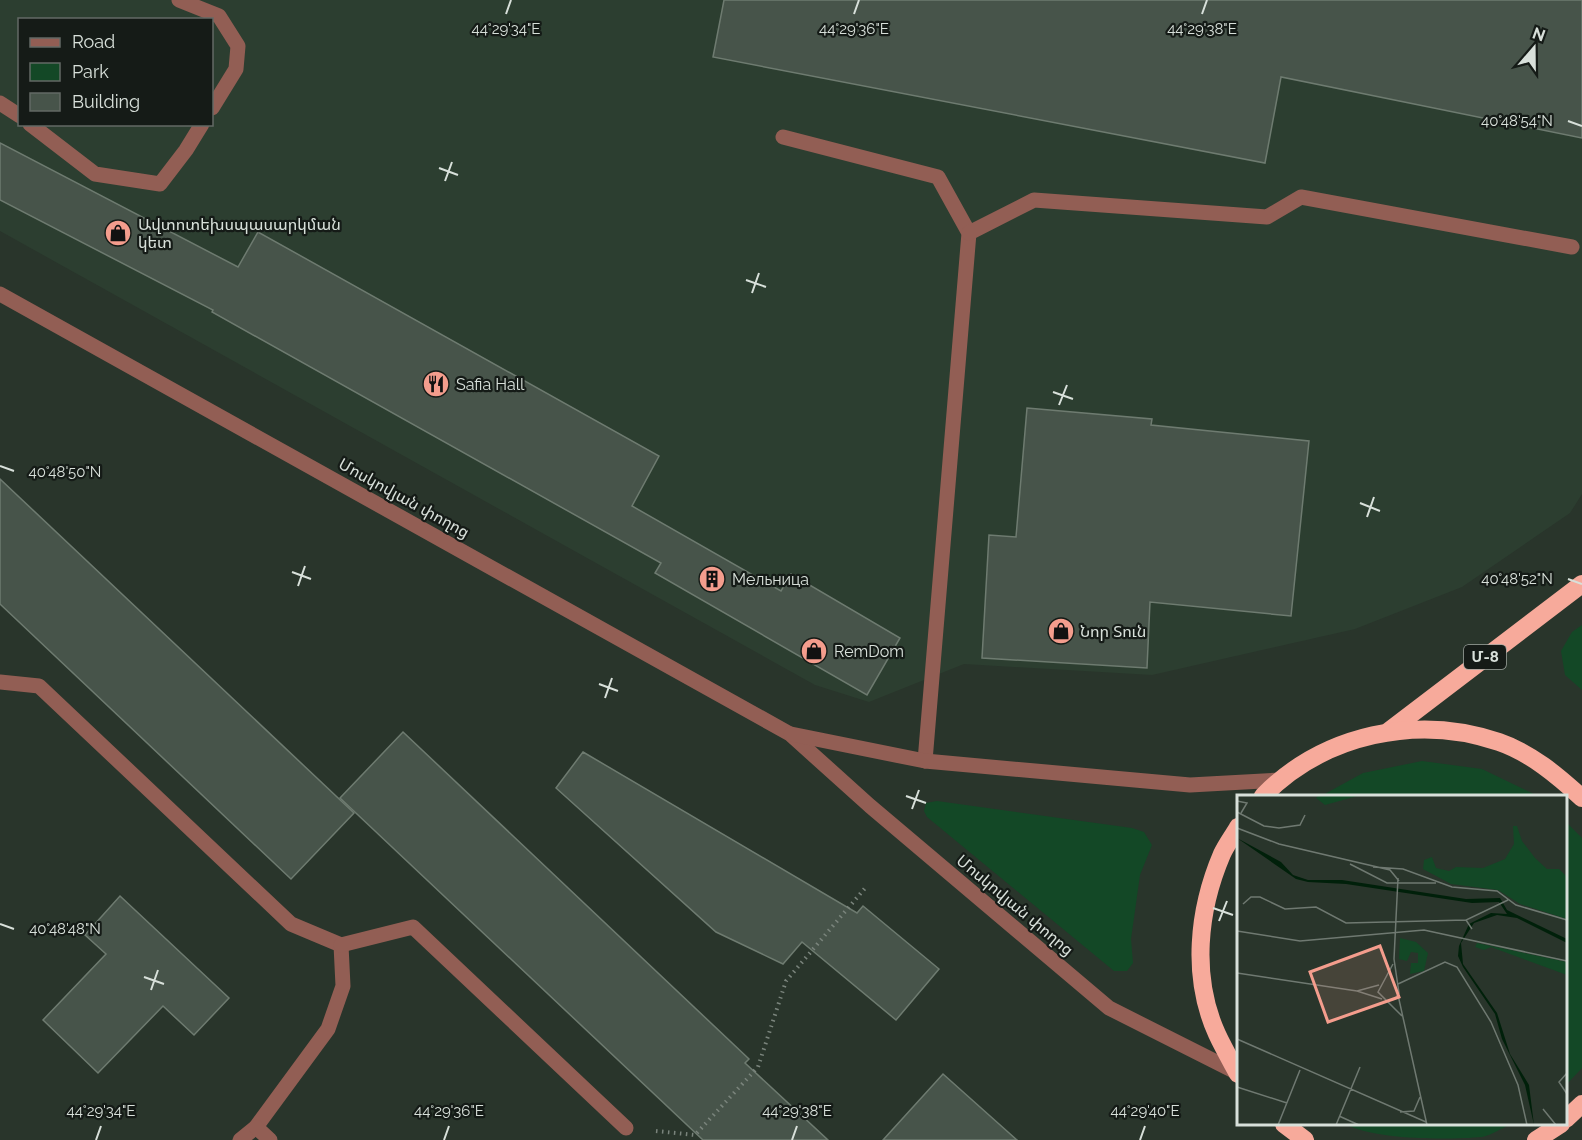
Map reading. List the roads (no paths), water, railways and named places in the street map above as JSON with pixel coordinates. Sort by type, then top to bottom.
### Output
[{"type":"highway","name":"Մ-8","points":[[1389,731],[1582,584]]},
{"type":"highway","points":[[1264,795],[1279,780],[1313,757],[1350,741],[1389,731],[1445,730],[1500,742],[1550,769],[1582,798]]},
{"type":"highway","points":[[1237,830],[1222,852],[1206,896],[1200,942],[1203,988],[1209,1010],[1216,1032],[1237,1072]]},
{"type":"highway","points":[[1567,1118],[1582,1104]]},
{"type":"highway","points":[[1285,1125],[1305,1140]]},
{"type":"highway","points":[[1536,1140],[1559,1125]]},
{"type":"street","points":[[179,0],[219,16],[238,46],[236,69],[213,106]]},
{"type":"street","points":[[0,103],[18,115]]},
{"type":"street","points":[[33,126],[95,174],[160,184],[201,126]]},
{"type":"street","points":[[783,137],[938,177],[969,233],[925,761]]},
{"type":"street","points":[[969,233],[1034,200],[1267,217],[1301,197],[1572,247]]},
{"type":"street","name":"Մոսկովյան փողոց","points":[[0,294],[790,734],[870,806],[1109,1008],[1237,1073]]},
{"type":"street","points":[[0,682],[39,686],[291,924],[341,945],[413,927],[626,1128]]},
{"type":"street","name":"Մոսկովյան փողոց","points":[[790,734],[925,761],[1190,785],[1279,780]]},
{"type":"street","points":[[240,1140],[256,1127],[328,1029],[343,986],[341,945]]},
{"type":"street","points":[[256,1127],[270,1140]]},
{"type":"place","name":"Ավտոտեխսպասարկման կետ","points":[[118,233]]},
{"type":"place","name":"Safia Hall","points":[[436,384]]},
{"type":"place","name":"Мельница","points":[[712,579]]},
{"type":"place","name":"Նոր Տուն","points":[[1061,631]]},
{"type":"place","name":"RemDom","points":[[814,651]]}]
